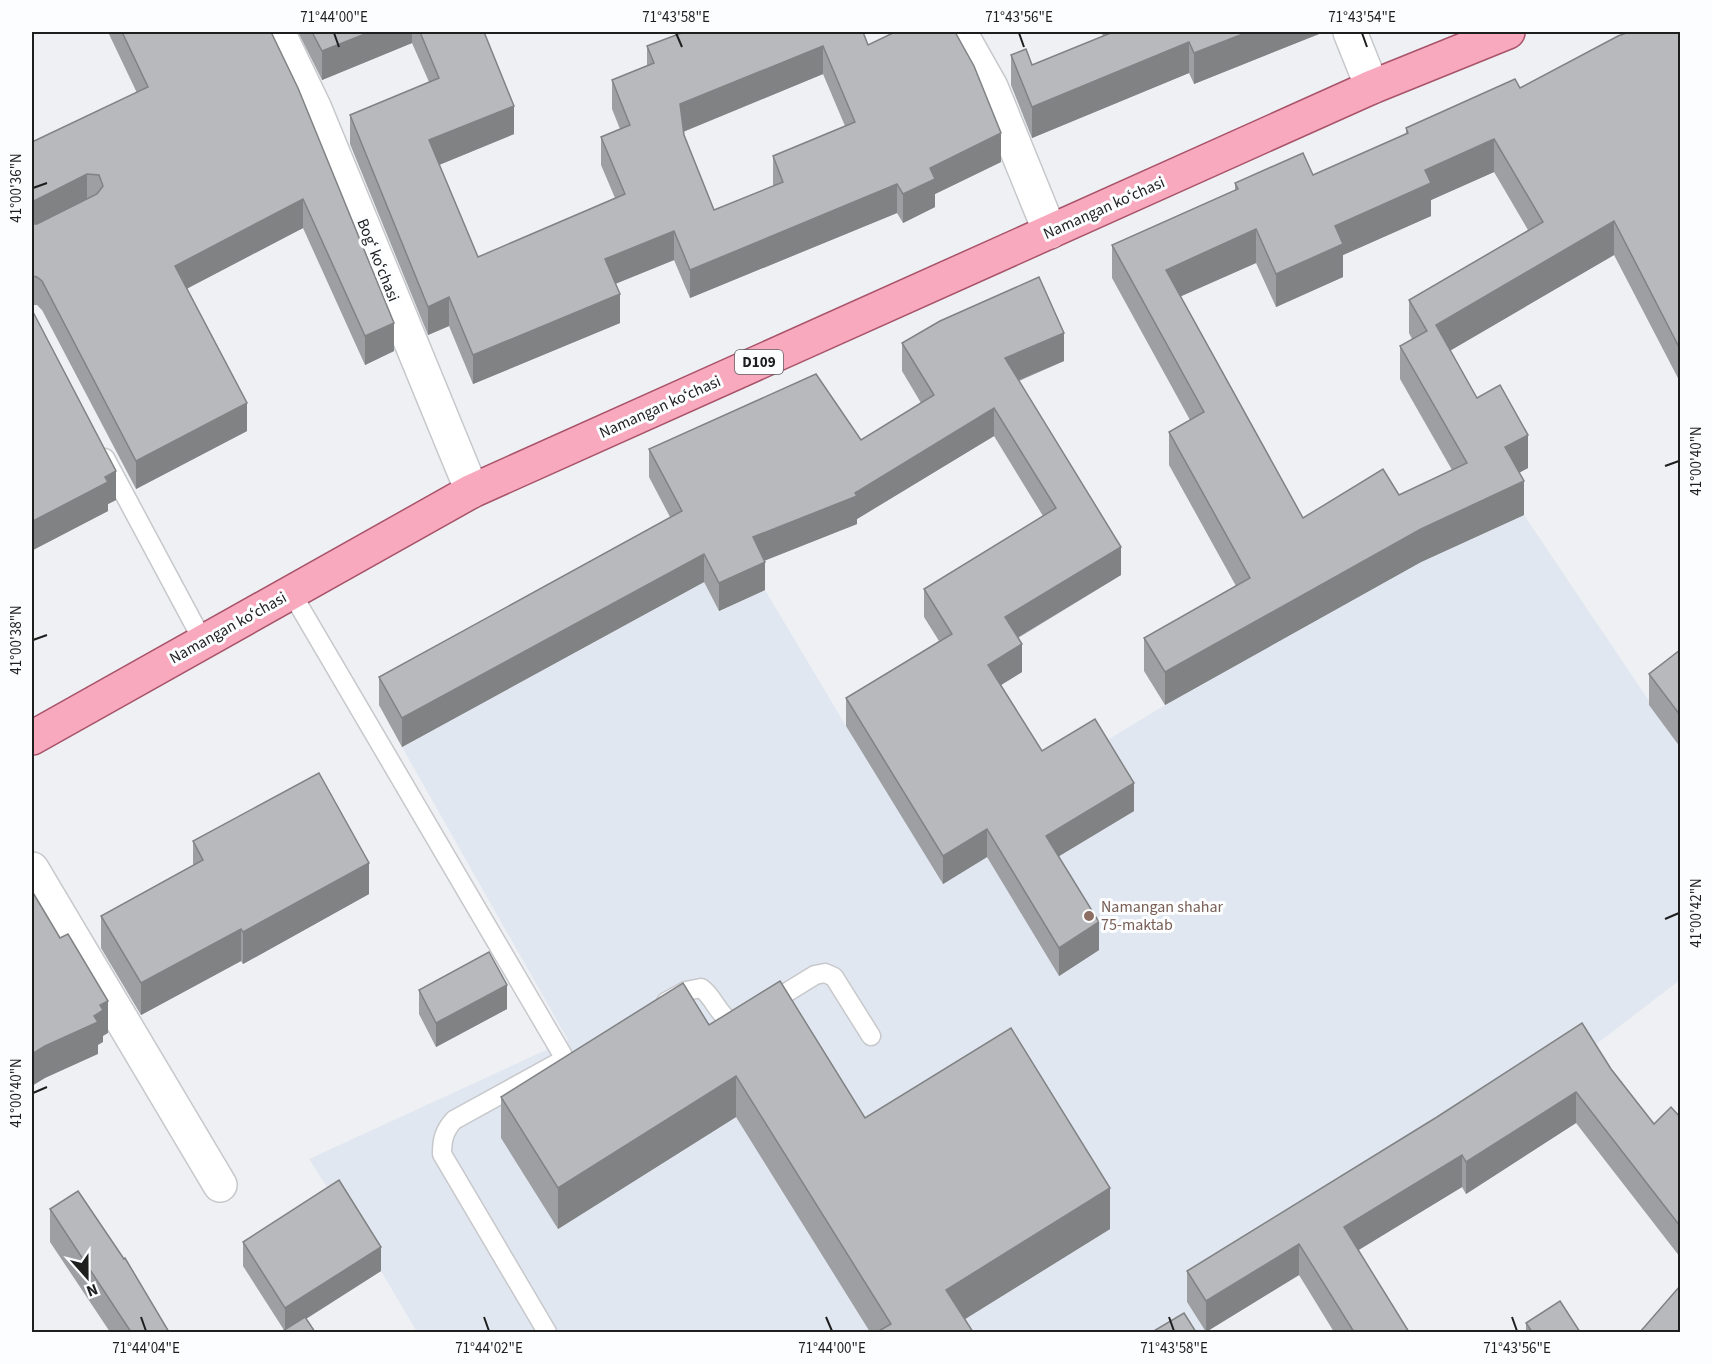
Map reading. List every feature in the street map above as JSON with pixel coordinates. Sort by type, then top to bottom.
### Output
[{"type":"main road","name":"Namangan koʻchasi","points":[[32,738],[472,491],[1372,87],[1508,32]]},
{"type":"street","name":"Bogʻ koʻchasi","points":[[278,32],[315,109],[472,491]]},
{"type":"street","points":[[960,32],[991,87],[1050,232]]},
{"type":"street","points":[[1350,32],[1372,87]]},
{"type":"street","points":[[32,869],[220,1185]]},
{"type":"lane","points":[[97,443],[203,641]]},
{"type":"lane","points":[[291,592],[565,1059]]},
{"type":"lane","points":[[645,1014],[686,991],[701,988],[709,994],[724,1018],[740,1022],[815,975],[825,973],[834,977],[871,1036]]},
{"type":"lane","points":[[547,1332],[442,1154],[442,1141],[447,1128],[454,1120],[585,1047]]},
{"type":"shaded area","name":"Namangan shahar 75-maktab","points":[[1524,515],[1680,747],[1680,980],[1582,1055],[1187,1302],[1206,1332],[417,1332],[309,1159],[568,1040],[402,747],[704,582],[719,611],[765,590],[846,726],[1042,780],[1165,705],[1305,625],[1421,562]]},
{"type":"building","points":[[122,32],[271,32],[298,88],[394,323],[365,336],[303,199],[175,266],[247,403],[136,461],[42,281],[32,276],[32,224],[37,224],[97,194],[103,186],[99,175],[87,174],[32,202],[32,142],[148,87]]},
{"type":"building","points":[[312,32],[370,32],[322,51]]},
{"type":"building","points":[[420,32],[484,32],[514,106],[429,140],[478,257],[625,194],[601,137],[630,125],[612,80],[654,63],[647,46],[684,32],[863,32],[868,45],[895,32],[955,32],[974,66],[1001,133],[930,168],[935,179],[903,194],[897,184],[690,270],[674,231],[605,259],[620,294],[473,355],[449,297],[428,307],[350,115],[439,78]],"holes":[[[823,46],[855,122],[773,156],[783,182],[714,210],[684,135],[680,104]]]},
{"type":"building","points":[[1113,32],[1248,32],[1194,53],[1189,42],[1032,107],[1011,55],[1026,49],[1032,65]]},
{"type":"building","points":[[1629,32],[1680,32],[1680,349],[1614,221],[1436,325],[1477,398],[1500,385],[1528,435],[1505,447],[1524,481],[1421,529],[1165,672],[1144,638],[1250,578],[1169,432],[1204,412],[1112,245],[1238,189],[1235,183],[1303,153],[1313,175],[1408,133],[1406,128],[1515,79],[1520,88]],"holes":[[[1494,139],[1543,222],[1409,300],[1427,331],[1400,346],[1467,463],[1399,495],[1383,469],[1303,518],[1166,270],[1256,229],[1276,274],[1343,244],[1335,226],[1431,183],[1425,170]]]},
{"type":"building","points":[[1039,277],[1064,333],[1005,358],[1121,547],[1005,617],[1022,644],[988,665],[1042,751],[1095,719],[1134,783],[1046,836],[1099,922],[1059,948],[987,829],[943,856],[846,698],[952,634],[924,589],[1056,508],[994,408],[855,493],[857,496],[753,537],[765,562],[719,583],[704,554],[402,718],[379,677],[682,511],[649,449],[816,374],[861,440],[934,395],[902,343],[940,321]]},
{"type":"building","points":[[32,310],[116,471],[105,477],[108,482],[33,521],[32,519]]},
{"type":"building","points":[[1680,650],[1680,715],[1649,674]]},
{"type":"building","points":[[319,773],[369,863],[243,932],[241,929],[141,983],[101,916],[203,860],[193,841]]},
{"type":"building","points":[[32,891],[60,938],[68,934],[108,1001],[100,1005],[103,1010],[94,1016],[98,1022],[32,1054]]},
{"type":"building","points":[[489,952],[507,985],[436,1023],[419,990]]},
{"type":"building","points":[[780,981],[865,1118],[1011,1028],[1110,1188],[946,1290],[973,1332],[877,1332],[891,1324],[736,1076],[558,1188],[501,1097],[683,983],[709,1025]]},
{"type":"building","points":[[1582,1023],[1611,1069],[1654,1124],[1671,1107],[1680,1117],[1680,1226],[1576,1092],[1466,1162],[1462,1155],[1344,1227],[1409,1332],[1354,1332],[1299,1244],[1206,1301],[1187,1271],[1437,1117]]},
{"type":"building","points":[[339,1180],[381,1247],[285,1308],[243,1242]]},
{"type":"building","points":[[78,1191],[125,1258],[169,1332],[131,1332],[50,1209]]},
{"type":"building","points":[[1680,1286],[1680,1332],[1640,1332]]},
{"type":"building","points":[[1560,1301],[1580,1332],[1532,1332],[1526,1323]]},
{"type":"building","points":[[1184,1313],[1196,1332],[1152,1332]]},
{"type":"building","points":[[305,1317],[315,1332],[281,1332]]},
{"type":"place","name":"Namangan shahar 75-maktab","points":[[1089,916]]}]
